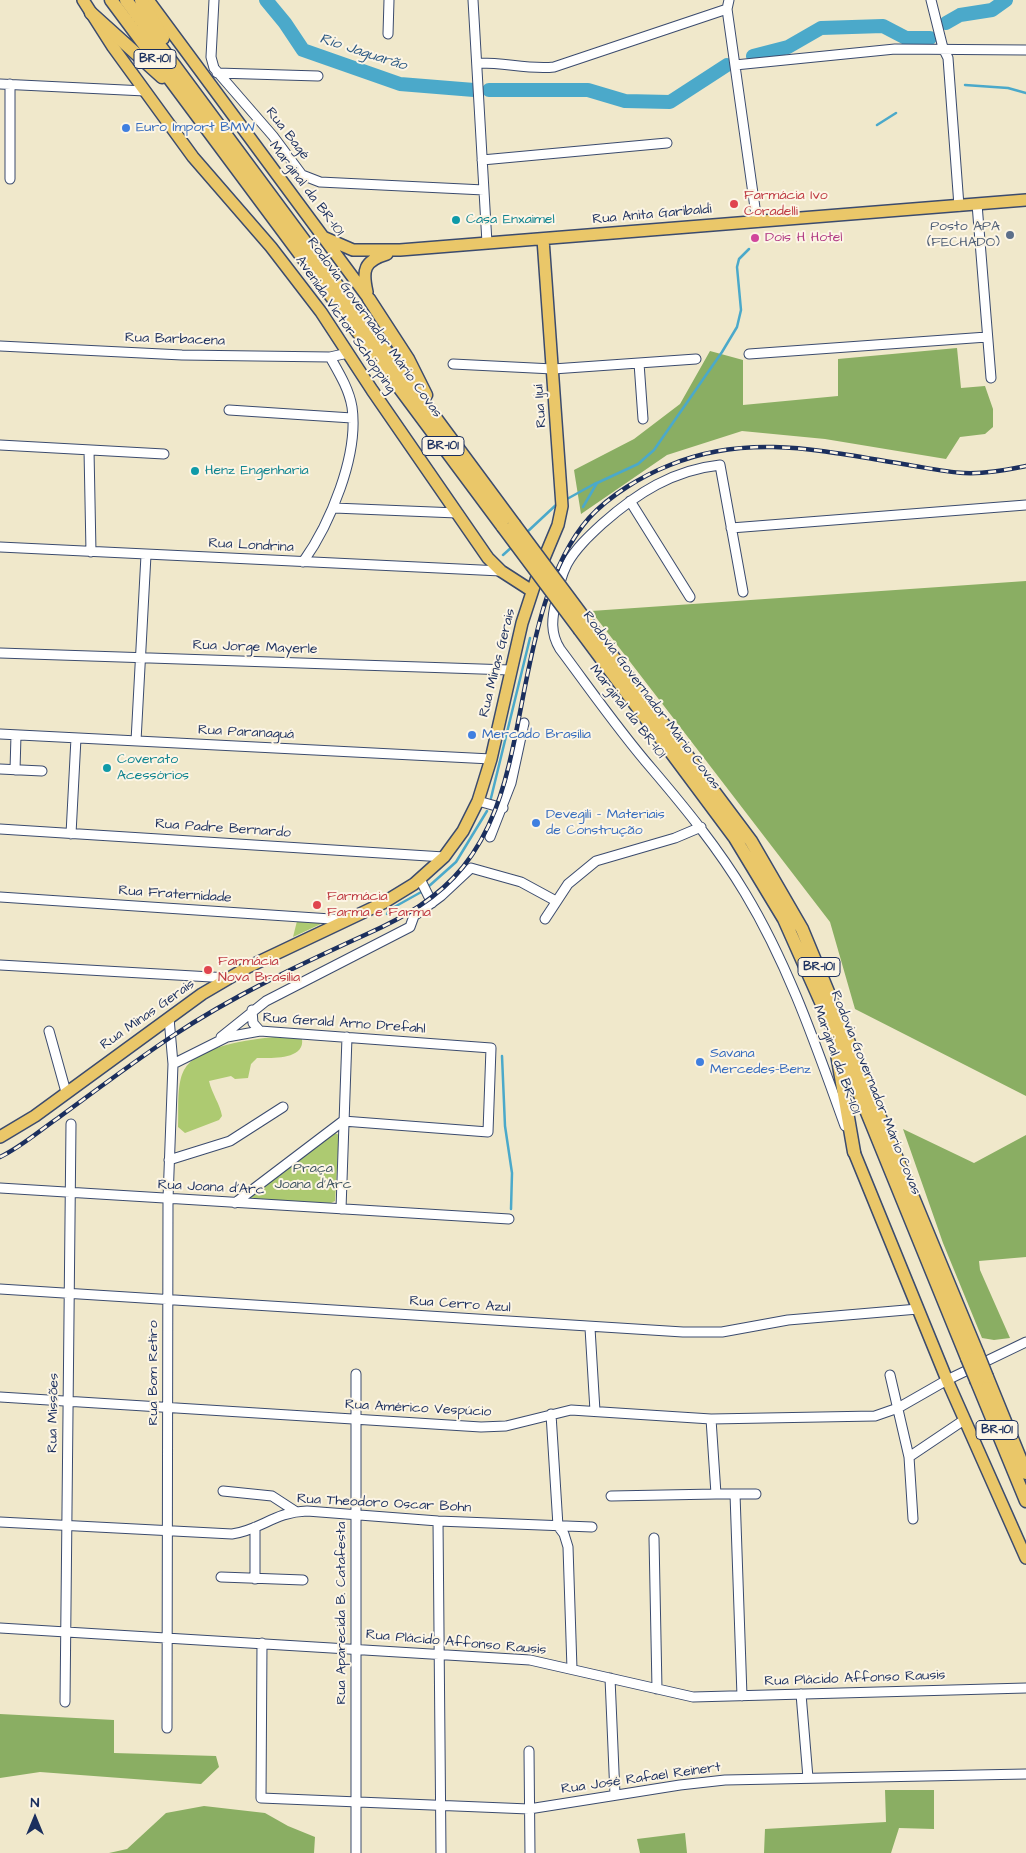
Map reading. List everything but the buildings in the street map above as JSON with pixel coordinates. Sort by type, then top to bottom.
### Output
[{"type":"highway","name":"Rodovia Governador Mário Covas","points":[[111,0],[187,91],[440,424],[508,526]]},
{"type":"highway","name":"Rodovia Governador Mário Covas","points":[[126,0],[187,91],[508,526],[751,841],[802,929],[972,1355]]},
{"type":"highway","points":[[141,0],[187,91]]},
{"type":"highway","points":[[91,13],[187,91]]},
{"type":"highway","points":[[369,299],[408,359],[440,424]]},
{"type":"highway","name":"Rodovia Governador Mário Covas","points":[[584,626],[723,820],[747,856],[793,937],[982,1379],[1026,1473]]},
{"type":"highway","points":[[833,1029],[854,1152]]},
{"type":"highway","name":"Rodovia Governador Mário Covas","points":[[982,1379],[1026,1501]]},
{"type":"main road","name":"Avenida Victor Schöpping","points":[[83,0],[145,91],[199,163],[287,266],[488,558],[501,571],[532,591]]},
{"type":"main road","name":"Marginal da BR-101","points":[[148,0],[369,299]]},
{"type":"main road","name":"Rua Anita Garibaldi","points":[[323,237],[353,250],[400,250],[1026,200]]},
{"type":"main road","name":"Rua Ijuí","points":[[540,568],[558,525],[562,506],[543,239]]},
{"type":"main road","name":"Rua Anita Garibaldi","points":[[369,299],[364,280],[367,264],[375,258],[400,250]]},
{"type":"main road","name":"Rua Minas Gerais","points":[[0,1137],[30,1119],[169,1018],[229,978],[383,903],[420,879],[444,857],[464,831],[478,801],[491,759],[510,670],[540,568]]},
{"type":"main road","name":"Marginal da BR-101","points":[[854,1152],[947,1380],[1026,1558]]},
{"type":"street","name":"Rua Bagé","points":[[214,0],[211,57],[217,73],[273,136],[297,169],[308,179],[320,182],[484,190]]},
{"type":"street","points":[[388,34],[389,0]]},
{"type":"street","points":[[473,0],[487,243]]},
{"type":"street","points":[[931,0],[943,48],[948,58],[959,206]]},
{"type":"street","points":[[477,63],[508,63],[542,69],[554,67],[728,4],[757,222]]},
{"type":"street","points":[[736,65],[880,50],[943,48],[1026,50]]},
{"type":"street","points":[[217,73],[318,76]]},
{"type":"street","points":[[0,84],[145,91]]},
{"type":"street","points":[[10,84],[10,179]]},
{"type":"street","points":[[482,160],[667,143]]},
{"type":"street","points":[[976,204],[991,378]]},
{"type":"street","points":[[749,354],[987,337]]},
{"type":"street","name":"Rua Barbacena","points":[[0,346],[189,355],[330,357],[348,353]]},
{"type":"street","points":[[303,562],[318,542],[334,508],[351,441],[352,418],[348,393],[330,357]]},
{"type":"street","points":[[454,364],[553,369],[696,359]]},
{"type":"street","points":[[639,363],[643,419]]},
{"type":"street","points":[[229,410],[352,418]]},
{"type":"street","points":[[0,446],[164,454]]},
{"type":"street","points":[[89,450],[91,552]]},
{"type":"street","name":"Marginal da BR-101","points":[[731,528],[720,465],[704,467],[671,477],[630,501],[577,550],[563,572],[553,613],[553,634],[560,649],[652,769],[701,827],[745,892],[780,956],[854,1152]]},
{"type":"street","points":[[630,501],[690,597]]},
{"type":"street","points":[[743,592],[731,528],[1026,505]]},
{"type":"street","points":[[334,508],[457,513]]},
{"type":"street","name":"Rua Londrina","points":[[0,548],[501,571]]},
{"type":"street","points":[[136,741],[146,555]]},
{"type":"street","name":"Rua Jorge Mayerle","points":[[0,653],[510,670]]},
{"type":"street","points":[[490,838],[503,808],[524,723]]},
{"type":"street","name":"Rua Paranaguá","points":[[0,734],[491,759]]},
{"type":"street","points":[[15,770],[16,735]]},
{"type":"street","points":[[71,834],[76,738]]},
{"type":"street","points":[[0,769],[42,771]]},
{"type":"street","points":[[478,801],[503,808]]},
{"type":"street","points":[[545,919],[574,878],[596,861],[675,838],[701,827]]},
{"type":"street","name":"Rua Padre Bernardo","points":[[0,829],[444,857]]},
{"type":"street","points":[[215,1042],[266,1000],[410,927],[414,916],[432,903],[471,868],[521,882],[556,901]]},
{"type":"street","points":[[420,879],[432,903]]},
{"type":"street","name":"Rua Fraternidade","points":[[0,897],[348,920]]},
{"type":"street","points":[[0,965],[229,978]]},
{"type":"street","points":[[252,1010],[253,1023],[260,1031]]},
{"type":"street","name":"Rua Bom Retiro","points":[[167,1728],[168,1199],[173,1064],[169,1018]]},
{"type":"street","points":[[49,1031],[66,1092]]},
{"type":"street","name":"Rua Gerald Arno Drefahl","points":[[173,1064],[215,1042],[235,1035],[260,1031],[491,1048],[488,1132],[344,1121]]},
{"type":"street","points":[[341,1209],[347,1037]]},
{"type":"street","points":[[169,1160],[219,1146],[243,1134],[283,1107]]},
{"type":"street","points":[[235,1203],[344,1121]]},
{"type":"street","name":"Rua Missões","points":[[65,1702],[70,1124]]},
{"type":"street","name":"Rua Joana d'Arc","points":[[0,1188],[509,1219]]},
{"type":"street","name":"Rua Cerro Azul","points":[[0,1289],[661,1332],[722,1332],[788,1320],[918,1309]]},
{"type":"street","points":[[590,1328],[595,1411]]},
{"type":"street","name":"Rua Américo Vespúcio","points":[[0,1397],[494,1427],[572,1410],[711,1419],[875,1416],[898,1408],[947,1380],[1026,1342]]},
{"type":"street","name":"Rua Aparecida B. Catafesta","points":[[356,1374],[356,1853]]},
{"type":"street","points":[[890,1375],[909,1456],[913,1519]]},
{"type":"street","points":[[551,1414],[558,1526],[564,1534],[568,1547],[572,1669]]},
{"type":"street","points":[[711,1419],[716,1494]]},
{"type":"street","points":[[909,1456],[964,1420]]},
{"type":"street","points":[[223,1491],[272,1496],[295,1511]]},
{"type":"street","points":[[735,1494],[742,1696]]},
{"type":"street","points":[[611,1496],[756,1494]]},
{"type":"street","name":"Rua Theodoro Oscar Bohn","points":[[0,1522],[232,1534],[254,1527],[274,1516],[295,1511],[438,1522],[592,1527]]},
{"type":"street","points":[[438,1522],[441,1853]]},
{"type":"street","points":[[254,1527],[255,1578]]},
{"type":"street","points":[[654,1538],[657,1689]]},
{"type":"street","points":[[221,1577],[303,1580]]},
{"type":"street","name":"Rua Plácido Affonso Rausis","points":[[0,1628],[530,1660],[693,1697],[1026,1688]]},
{"type":"street","name":"Rua José Rafael Reinert","points":[[262,1643],[261,1798],[529,1809],[711,1782],[808,1778],[1026,1774]]},
{"type":"street","points":[[610,1678],[616,1795]]},
{"type":"street","points":[[801,1694],[808,1778]]},
{"type":"street","points":[[528,1751],[530,1853]]},
{"type":"green space","points":[[957,348],[961,388],[985,386],[993,409],[993,427],[985,434],[960,437],[946,459],[825,439],[742,431],[667,455],[581,514],[574,470],[634,439],[680,404],[710,351],[743,360],[743,405],[838,396],[838,359]]},
{"type":"green space","points":[[1026,581],[1026,1096],[855,1009],[830,922],[591,611]]},
{"type":"green space","points":[[297,921],[323,923],[293,937]]},
{"type":"green space","points":[[275,1037],[302,1039],[302,1046],[298,1051],[286,1056],[257,1058],[251,1064],[248,1078],[235,1079],[231,1076],[209,1081],[222,1116],[219,1120],[185,1133],[178,1127],[178,1098],[181,1076],[191,1062],[200,1055],[225,1045]]},
{"type":"green space","points":[[903,1129],[974,1163],[1026,1135],[1026,1257],[979,1261],[980,1270],[1010,1338],[994,1340],[982,1338],[943,1243]]},
{"type":"green space","name":"Praça Joana d'Arc","points":[[333,1132],[339,1135],[335,1201],[331,1203],[245,1199]]},
{"type":"green space","points":[[0,1714],[114,1720],[114,1753],[216,1756],[219,1767],[201,1784],[40,1772],[0,1778]]},
{"type":"green space","points":[[885,1790],[934,1790],[934,1829],[899,1828],[891,1853],[764,1853],[765,1829],[886,1822]]},
{"type":"green space","points":[[204,1806],[265,1813],[288,1826],[315,1837],[314,1853],[109,1853],[127,1849],[166,1813]]},
{"type":"green space","points":[[685,1833],[687,1853],[640,1853],[637,1839]]},
{"type":"waterway","name":"Rio Jaguarão","points":[[266,0],[285,23],[303,50],[400,84],[474,90]]},
{"type":"waterway","name":"Rio Jaguarão","points":[[946,23],[960,15],[992,10],[1006,0]]},
{"type":"waterway","name":"Rio Jaguarão","points":[[753,56],[788,47],[821,28],[883,26],[906,38],[930,38]]},
{"type":"waterway","name":"Rio Jaguarão","points":[[489,90],[588,90],[625,101],[670,102],[727,65]]},
{"type":"waterway","points":[[965,85],[1008,88],[1026,93]]},
{"type":"waterway","points":[[877,125],[896,113]]},
{"type":"waterway","points":[[583,507],[597,483],[638,464],[654,450],[722,352],[737,327],[741,310],[737,267],[739,259],[749,249]]},
{"type":"waterway","points":[[567,499],[596,483]]},
{"type":"waterway","points":[[526,533],[557,504]]},
{"type":"waterway","points":[[503,555],[513,546]]},
{"type":"waterway","points":[[491,798],[530,638]]},
{"type":"waterway","points":[[428,887],[456,862],[487,811]]},
{"type":"waterway","points":[[387,914],[389,910],[423,891]]},
{"type":"waterway","points":[[502,1056],[505,1126],[512,1173],[511,1209]]},
{"type":"railway","points":[[0,1157],[23,1144],[142,1057],[195,1022],[267,981],[394,921],[431,898],[453,878],[473,854],[489,825],[501,795],[538,626],[558,568],[572,541],[589,518],[627,487],[659,469],[700,455],[730,449],[759,447],[818,451],[964,473],[987,472],[1026,466]]},
{"type":"place","name":"Euro Import BMW","points":[[126,128]]},
{"type":"place","name":"Farmácia Ivo Coradelli","points":[[734,204]]},
{"type":"place","name":"Casa Enxaimel","points":[[456,220]]},
{"type":"place","name":"Posto APA (FECHADO)","points":[[1010,235]]},
{"type":"place","name":"Dois H Hotel","points":[[755,238]]},
{"type":"place","name":"Henz Engenharia","points":[[195,471]]},
{"type":"place","name":"Mercado Brasília","points":[[472,735]]},
{"type":"place","name":"Coverato Acessórios","points":[[107,768]]},
{"type":"place","name":"Devegili - Materiais de Construção","points":[[536,823]]},
{"type":"place","name":"Farmácia Farma e Farma","points":[[317,905]]},
{"type":"place","name":"Farmácia Nova Brasília","points":[[208,970]]},
{"type":"place","name":"Savana Mercedes-Benz","points":[[700,1062]]}]
